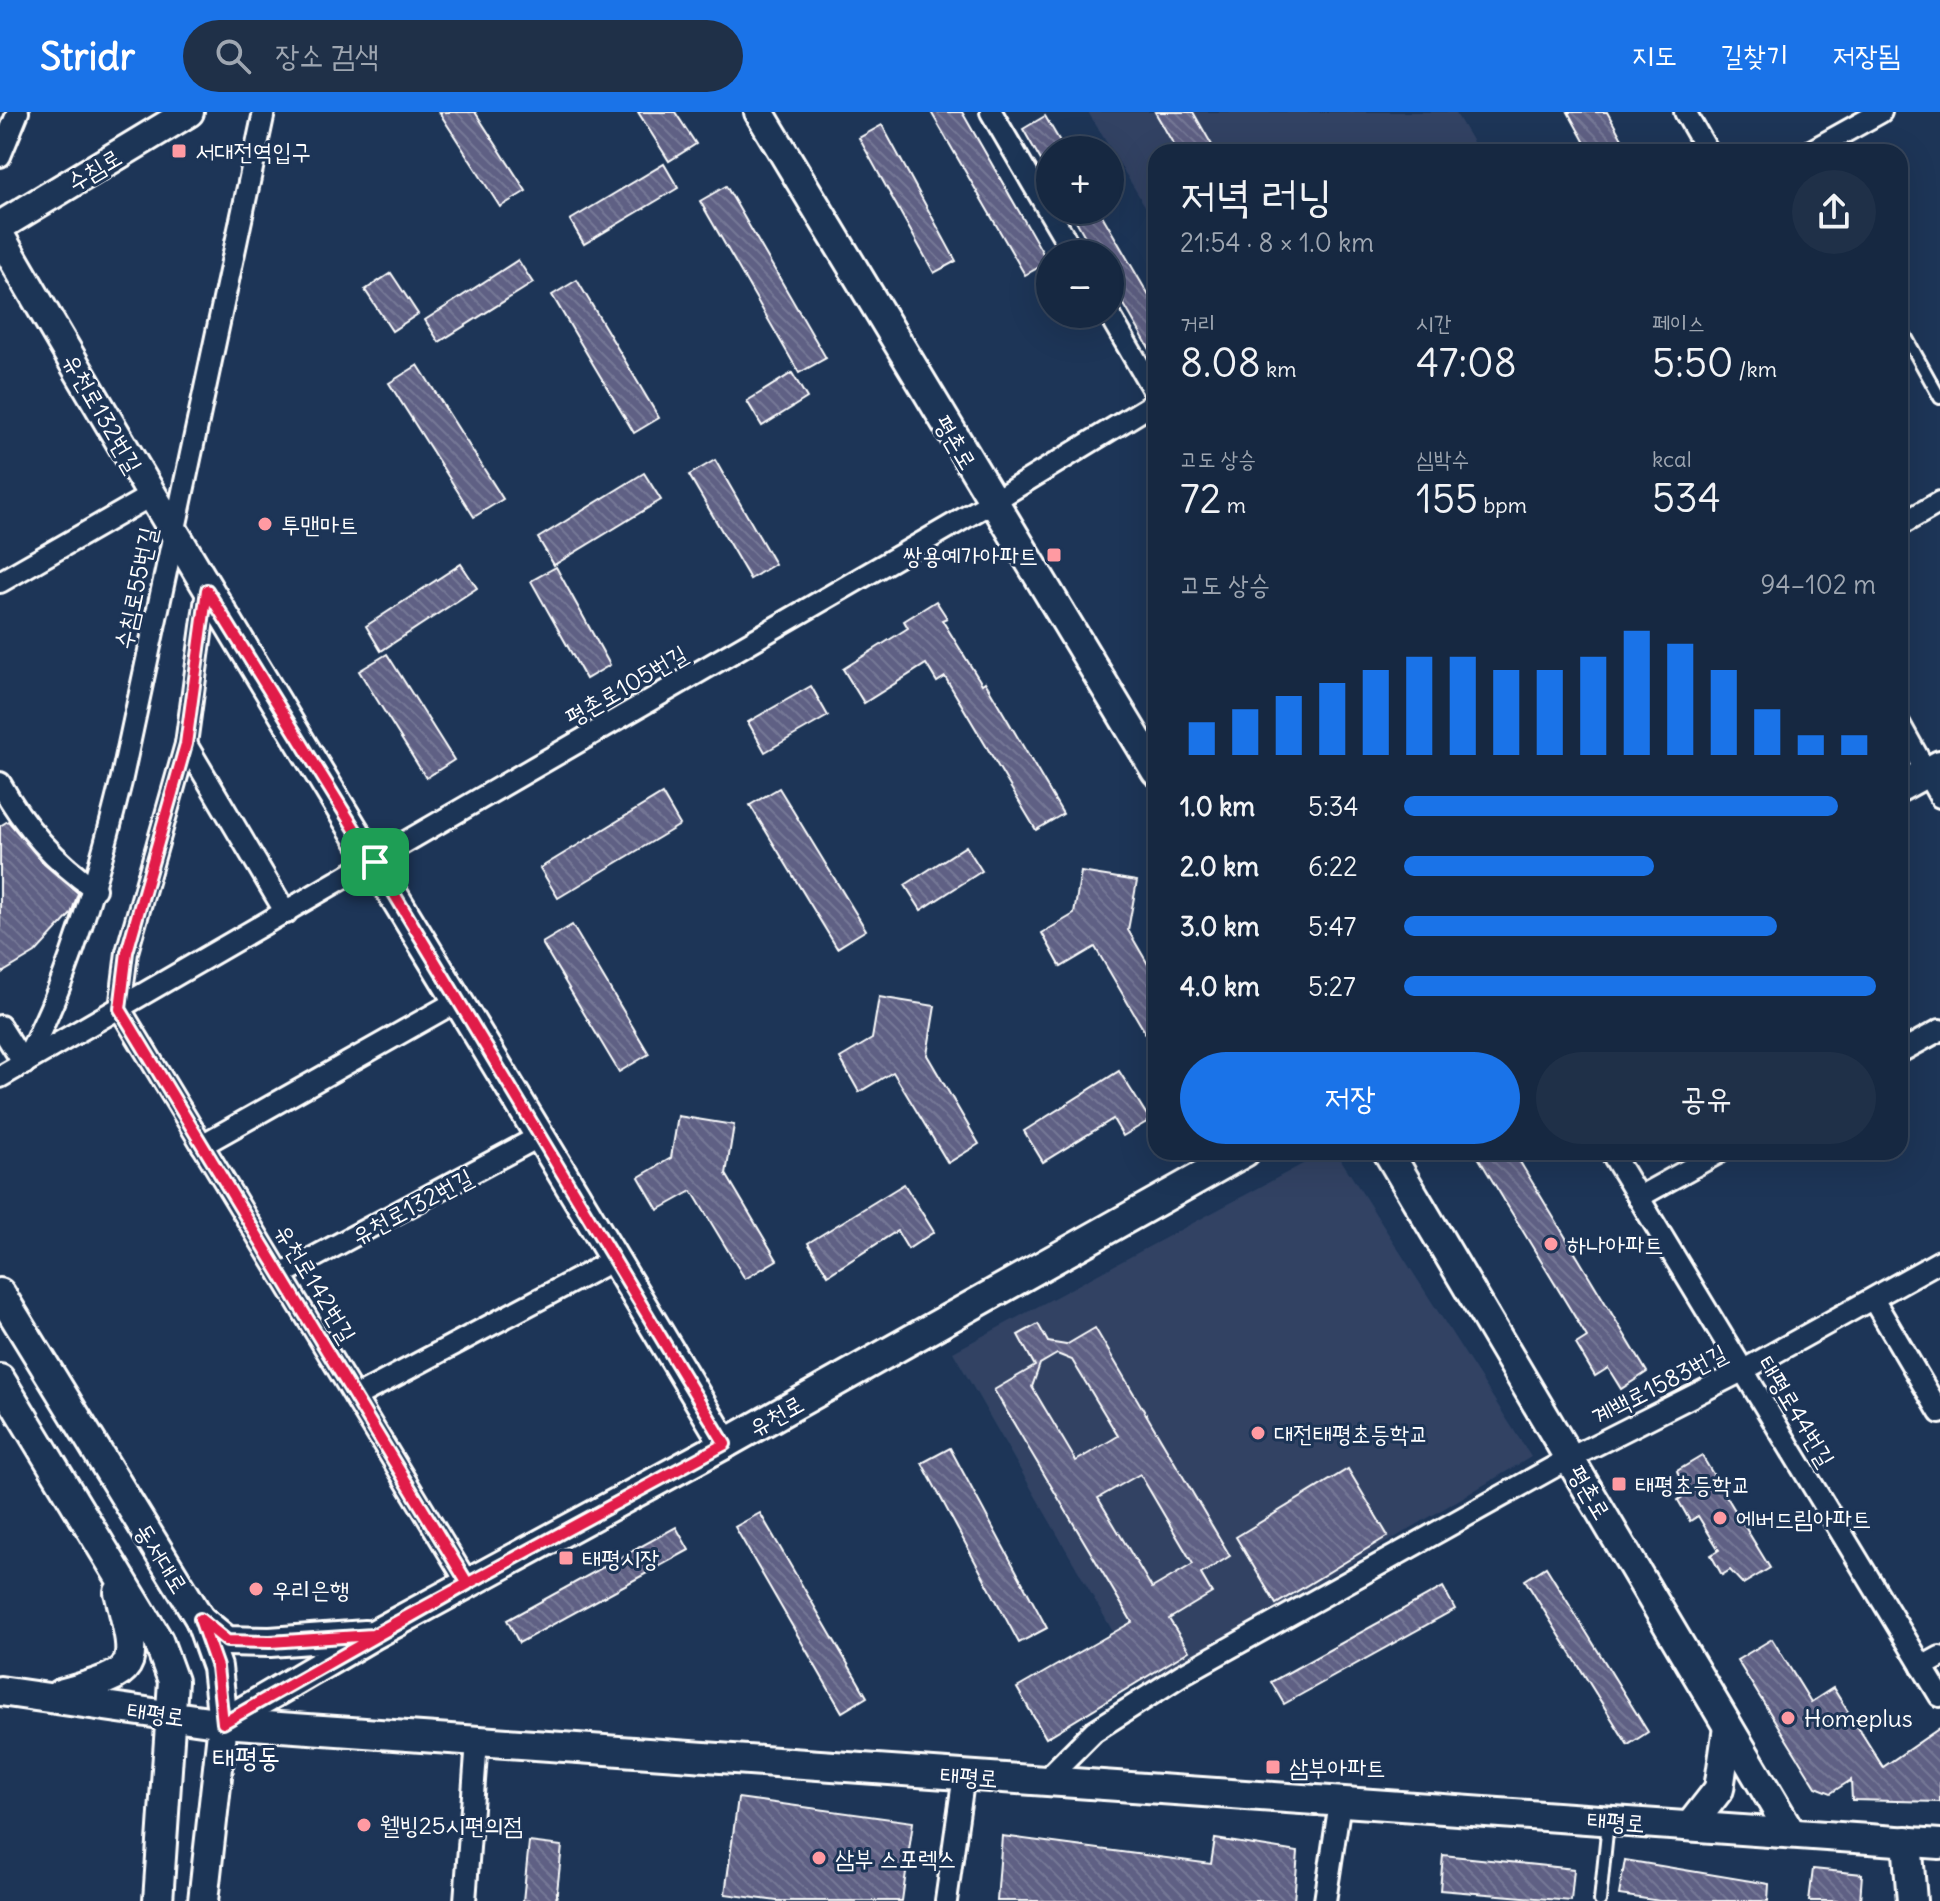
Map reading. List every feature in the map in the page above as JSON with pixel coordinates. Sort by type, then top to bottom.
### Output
[{"type":"main road","name":"수침로","points":[[0,226],[189,112]]},
{"type":"main road","name":"평촌로","points":[[759,112],[1148,758]]},
{"type":"main road","name":"유천로132번길","points":[[0,236],[173,535],[542,1135],[725,1444]]},
{"type":"main road","points":[[1908,783],[1933,769]]},
{"type":"main road","name":"유천로","points":[[223,1723],[373,1635],[725,1444],[1231,1160]]},
{"type":"main road","name":"평촌로","points":[[1393,1160],[1791,1833]]},
{"type":"main road","name":"동서대로","points":[[0,1293],[200,1619],[217,1667],[223,1723],[203,1901]]},
{"type":"main road","name":"동서대로","points":[[3,1391],[158,1640],[173,1681],[158,1901]]},
{"type":"main road","points":[[48,1698],[109,1680],[128,1663],[134,1650],[111,1560]]},
{"type":"main road","points":[[200,1619],[227,1641],[270,1642],[373,1635]]},
{"type":"main road","name":"태평로","points":[[0,1691],[223,1723],[1940,1844]]},
{"type":"main road","points":[[1690,1826],[1719,1789],[1728,1727]]},
{"type":"main road","points":[[1907,1841],[1912,1901]]},
{"type":"street","points":[[0,156],[18,112]]},
{"type":"street","name":"수침로55번길","points":[[24,1064],[50,1015],[95,889],[264,112]]},
{"type":"street","points":[[991,112],[1066,240]]},
{"type":"street","points":[[1685,112],[1703,144]]},
{"type":"street","points":[[1823,144],[1881,112]]},
{"type":"street","points":[[1117,328],[1148,381]]},
{"type":"street","name":"평촌로105번길","points":[[0,1077],[992,502],[1148,407]]},
{"type":"street","points":[[0,582],[150,496]]},
{"type":"street","points":[[1908,520],[1940,502]]},
{"type":"street","points":[[120,1009],[127,952],[186,744],[207,590]]},
{"type":"street","points":[[1908,736],[1933,769],[1940,797]]},
{"type":"street","points":[[186,744],[257,859],[286,913]]},
{"type":"street","points":[[0,783],[21,821],[66,870],[95,889]]},
{"type":"street","points":[[202,1145],[459,1000]]},
{"type":"street","name":"유천로142번길","points":[[120,1009],[468,1584]]},
{"type":"street","points":[[0,1026],[24,1064]]},
{"type":"street","points":[[1908,1048],[1940,1030]]},
{"type":"street","name":"유천로132번길","points":[[281,1275],[542,1135]]},
{"type":"street","name":"태평로44번길","points":[[1616,1160],[1742,1371],[1931,1662],[1940,1696]]},
{"type":"street","points":[[1639,1197],[1706,1160]]},
{"type":"street","points":[[355,1397],[615,1259]]},
{"type":"street","name":"계백로1583번길","points":[[1044,1781],[1094,1731],[1183,1674],[1570,1458],[1742,1371],[1940,1261]]},
{"type":"street","points":[[1873,1299],[1940,1413]]},
{"type":"street","points":[[465,1901],[477,1741]]},
{"type":"street","points":[[946,1901],[964,1775]]},
{"type":"street","points":[[1325,1901],[1340,1802]]},
{"type":"lane","points":[[1908,340],[1940,398]]},
{"type":"lane","points":[[1600,1901],[1608,1820]]},
{"type":"shaded area","points":[[1088,112],[1455,112],[1474,144],[1148,144],[1148,211],[1124,171],[1124,136],[1103,136]]},
{"type":"shaded area","name":"대전태평초등학교","points":[[1310,1160],[1341,1160],[1531,1457],[1144,1686],[953,1352]]},
{"type":"building","points":[[439,112],[475,112],[526,191],[500,207]]},
{"type":"building","points":[[638,112],[675,112],[696,144],[669,161]]},
{"type":"building","points":[[931,112],[962,112],[1036,241],[1036,269],[1025,275]]},
{"type":"building","points":[[1155,112],[1193,112],[1211,144],[1173,144]]},
{"type":"building","points":[[1568,112],[1607,112],[1622,139],[1613,144],[1586,144]]},
{"type":"building","points":[[1045,116],[1057,136],[1036,136],[1036,152],[1023,129]]},
{"type":"building","points":[[882,125],[956,261],[934,273],[859,138]]},
{"type":"building","points":[[664,164],[678,188],[584,244],[570,220]]},
{"type":"building","points":[[726,186],[826,358],[799,373],[700,201]]},
{"type":"building","points":[[1078,224],[1107,224],[1116,240],[1087,240]]},
{"type":"building","points":[[1124,253],[1148,294],[1148,346],[1124,304]]},
{"type":"building","points":[[518,260],[533,283],[439,342],[425,320]]},
{"type":"building","points":[[391,273],[418,314],[392,331],[365,290]]},
{"type":"building","points":[[577,280],[659,418],[634,433],[552,295]]},
{"type":"building","points":[[418,365],[503,499],[474,517],[389,383]]},
{"type":"building","points":[[792,373],[807,398],[762,426],[747,401]]},
{"type":"building","points":[[715,460],[775,564],[750,579],[689,475]]},
{"type":"building","points":[[644,473],[661,500],[554,565],[538,538]]},
{"type":"building","points":[[461,564],[477,588],[381,651],[366,626]]},
{"type":"building","points":[[556,567],[610,665],[586,679],[531,581]]},
{"type":"building","points":[[936,601],[947,618],[942,620],[982,684],[985,682],[1063,814],[1036,830],[945,677],[937,682],[926,664],[864,703],[843,669],[908,628],[904,621]]},
{"type":"building","points":[[387,654],[454,760],[426,778],[359,671]]},
{"type":"building","points":[[811,686],[828,716],[765,752],[748,722]]},
{"type":"building","points":[[779,788],[866,930],[837,948],[750,805]]},
{"type":"building","points":[[662,794],[680,825],[558,898],[540,868]]},
{"type":"building","points":[[8,821],[44,864],[78,893],[71,914],[35,953],[0,974],[0,826]]},
{"type":"building","points":[[966,846],[982,871],[921,910],[905,885]]},
{"type":"building","points":[[1081,872],[1137,881],[1128,930],[1148,964],[1148,1037],[1095,947],[1061,967],[1042,933],[1074,914]]},
{"type":"building","points":[[572,925],[649,1054],[619,1072],[542,943]]},
{"type":"building","points":[[879,997],[935,1006],[927,1055],[979,1144],[948,1163],[893,1072],[859,1092],[840,1058],[872,1039]]},
{"type":"building","points":[[1119,1071],[1148,1117],[1148,1121],[1123,1136],[1113,1119],[1043,1162],[1024,1131]]},
{"type":"building","points":[[678,1116],[734,1125],[726,1174],[777,1260],[745,1279],[692,1191],[658,1210],[639,1177],[671,1158]]},
{"type":"building","name":"하나아파트","points":[[1480,1160],[1519,1160],[1647,1372],[1621,1389],[1608,1368],[1595,1376],[1576,1344],[1587,1337]]},
{"type":"building","points":[[904,1184],[934,1232],[908,1249],[897,1231],[828,1275],[808,1243]]},
{"type":"building","points":[[1038,1324],[1048,1342],[1066,1345],[1095,1328],[1230,1556],[1201,1574],[1212,1593],[1169,1619],[1189,1651],[1046,1738],[1017,1688],[1132,1622],[994,1390],[1035,1366],[1018,1335]],"holes":[[[1057,1354],[1072,1360],[1118,1436],[1076,1461],[1032,1387],[1040,1364]],[[1140,1474],[1193,1564],[1152,1588],[1098,1498]]]},
{"type":"building","points":[[950,1448],[1047,1628],[1019,1643],[922,1463]]},
{"type":"building","name":"에버드림아파트","points":[[1702,1456],[1770,1568],[1743,1584],[1730,1570],[1722,1575],[1711,1555],[1719,1550],[1698,1516],[1690,1521],[1678,1500],[1686,1495],[1677,1471]]},
{"type":"building","points":[[1348,1469],[1388,1536],[1276,1604],[1236,1537]]},
{"type":"building","points":[[760,1513],[867,1697],[842,1712],[735,1527]]},
{"type":"building","points":[[676,1527],[689,1550],[519,1643],[507,1620]]},
{"type":"building","points":[[1546,1567],[1648,1732],[1628,1745],[1525,1580]]},
{"type":"building","points":[[1443,1587],[1455,1609],[1284,1704],[1271,1682]]},
{"type":"building","points":[[1772,1639],[1811,1702],[1833,1688],[1883,1767],[1940,1728],[1940,1802],[1852,1800],[1851,1780],[1831,1793],[1816,1787],[1737,1660]]},
{"type":"building","name":"삼부 스포렉스","points":[[738,1798],[913,1822],[902,1901],[777,1901],[725,1894]]},
{"type":"building","points":[[1002,1836],[1211,1864],[1215,1839],[1298,1852],[1294,1901],[997,1901]]},
{"type":"building","points":[[529,1842],[562,1846],[556,1901],[523,1901]]},
{"type":"building","points":[[1443,1855],[1574,1869],[1571,1901],[1440,1890]]},
{"type":"building","points":[[1625,1860],[1769,1884],[1768,1901],[1660,1901],[1619,1895]]},
{"type":"building","points":[[1813,1869],[1862,1874],[1860,1901],[1809,1901]]},
{"type":"place","name":"서대전역입구","points":[[179,151]]},
{"type":"place","name":"투맨마트","points":[[265,524]]},
{"type":"place","name":"쌍용예가아파트","points":[[1054,555]]},
{"type":"place","name":"하나아파트","points":[[1551,1244]]},
{"type":"place","name":"대전태평초등학교","points":[[1258,1433]]},
{"type":"place","name":"태평초등학교","points":[[1619,1484]]},
{"type":"place","name":"에버드림아파트","points":[[1720,1518]]},
{"type":"place","name":"태평시장","points":[[566,1558]]},
{"type":"place","name":"우리은행","points":[[256,1589]]},
{"type":"place","name":"Homeplus","points":[[1788,1718]]},
{"type":"place","name":"삼부아파트","points":[[1273,1767]]},
{"type":"place","name":"웰빙25시편의점","points":[[364,1825]]},
{"type":"place","name":"삼부 스포렉스","points":[[819,1858]]},
{"type":"district","name":"태평동","points":[[246,1757]]},
{"type":"route","points":[[375,862],[207,590],[186,744],[127,952],[120,1009],[468,1584],[373,1635],[223,1723],[217,1667],[200,1619],[227,1641],[270,1642],[373,1635],[468,1584],[725,1444],[542,1135],[375,862]]}]
